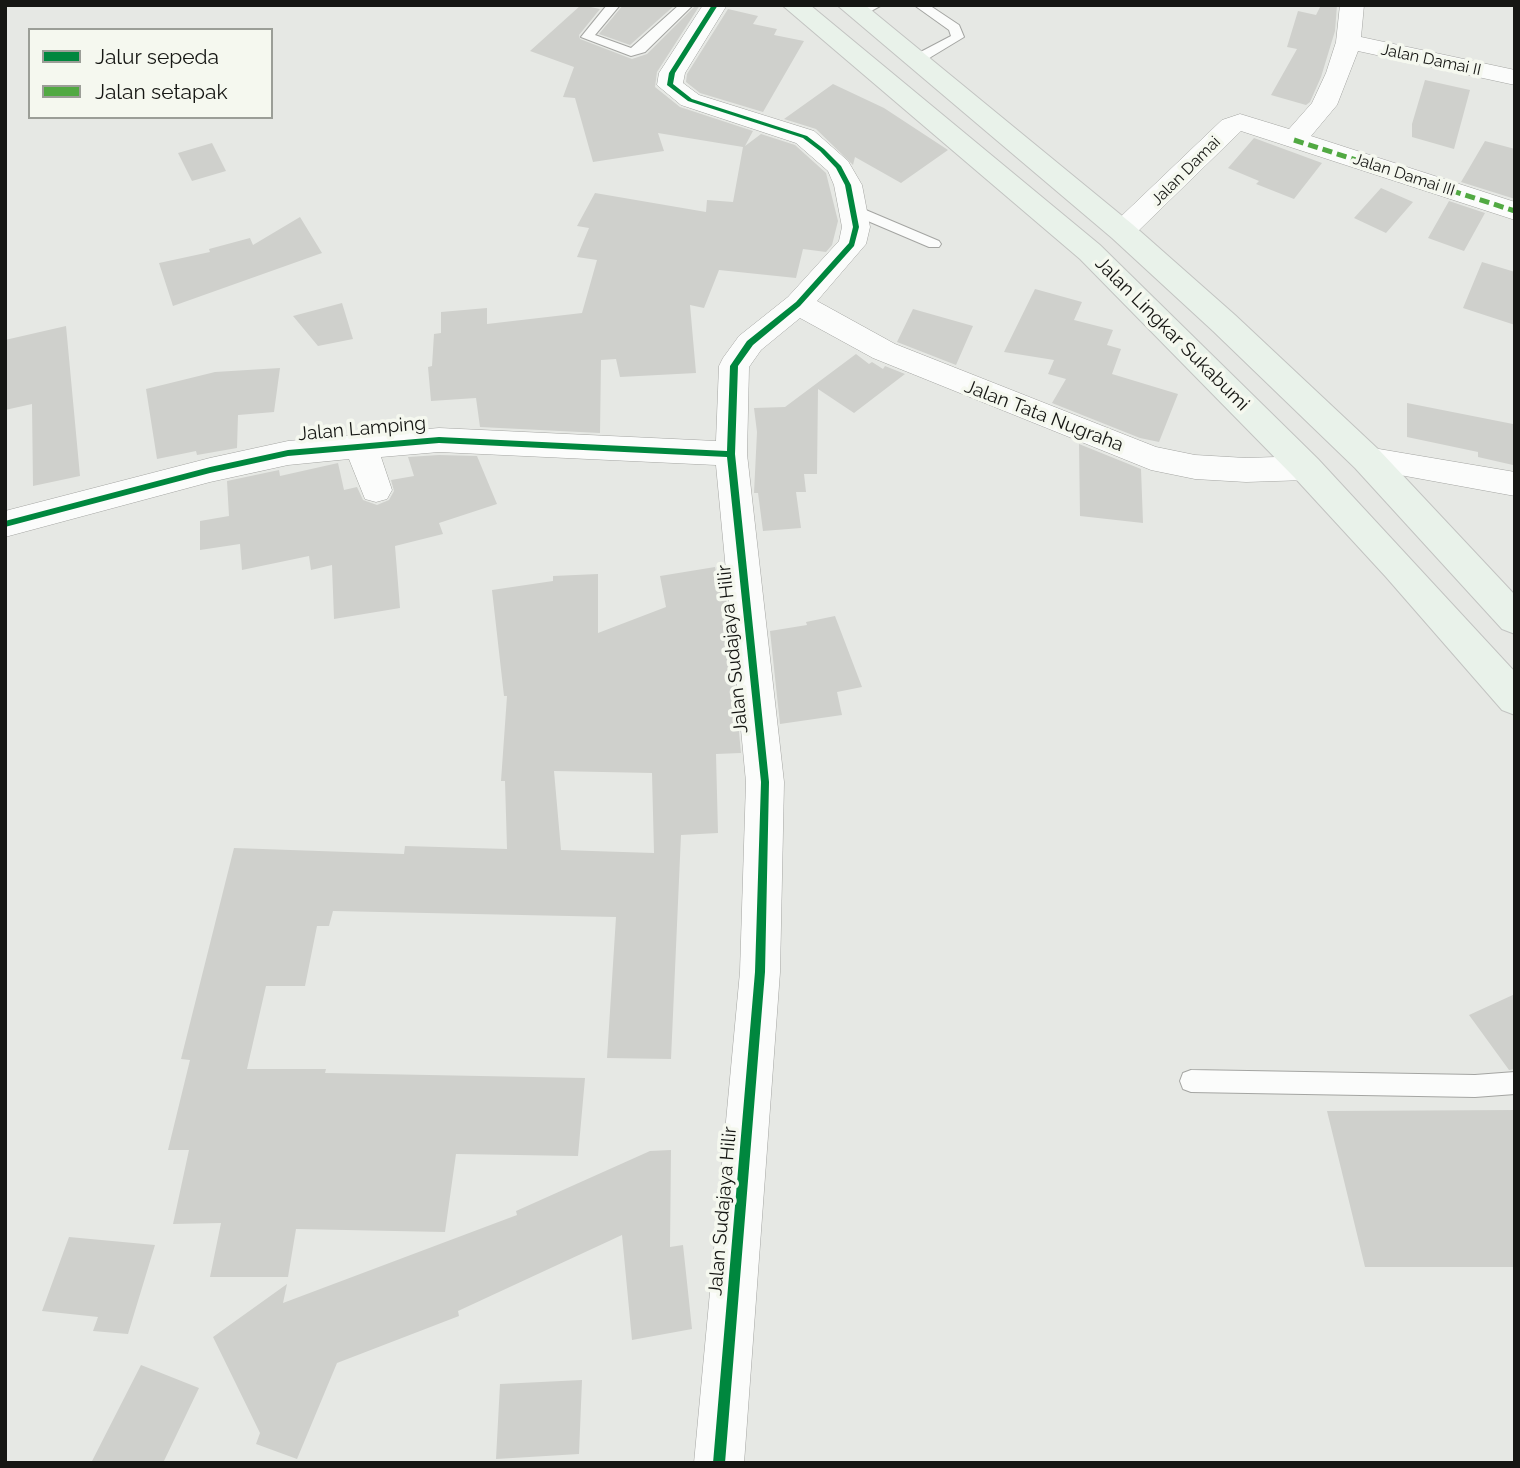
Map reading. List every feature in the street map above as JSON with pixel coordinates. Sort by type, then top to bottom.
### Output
[{"type":"main road","name":"Jalan Lingkar Sukabumi","points":[[794,5],[1090,252],[1306,468],[1399,567],[1515,699]]},
{"type":"main road","name":"Jalan Lingkar Sukabumi","points":[[861,8],[916,60],[1122,231],[1224,323],[1367,458],[1515,619]]},
{"type":"street","name":"Jalan Sudajaya Hilir","points":[[715,5],[672,73],[670,85],[690,100],[804,137],[838,167],[848,185],[856,227],[852,244],[798,304],[750,343],[734,366],[731,454],[765,782],[760,972],[719,1463]]},
{"type":"street","points":[[1294,140],[1324,105],[1339,73],[1348,42],[1352,5]]},
{"type":"street","name":"Jalan Damai II","points":[[1348,42],[1515,78]]},
{"type":"street","name":"Jalan Damai","points":[[1122,231],[1235,123],[1248,123],[1294,140]]},
{"type":"street","name":"Jalan Damai III","points":[[1294,140],[1515,211]]},
{"type":"street","name":"Jalan Tata Nugraha","points":[[798,304],[895,356],[1151,458],[1195,467],[1246,470],[1306,468]]},
{"type":"street","name":"Jalan Lamping","points":[[5,524],[210,470],[288,453],[439,440],[731,454]]},
{"type":"street","points":[[363,447],[366,465],[376,490]]},
{"type":"street","points":[[1367,458],[1515,484]]},
{"type":"lane","points":[[614,5],[587,37],[631,52],[640,49],[687,5]]},
{"type":"lane","points":[[916,60],[958,37],[955,28],[920,5]]},
{"type":"lane","points":[[854,210],[934,244]]},
{"type":"lane","points":[[1191,1082],[1475,1086],[1515,1083]]},
{"type":"building","points":[[581,5],[600,9],[579,35],[580,39],[632,59],[647,54],[696,5],[700,5],[657,72],[655,87],[680,107],[753,131],[745,146],[761,134],[795,145],[826,173],[838,221],[832,245],[826,252],[803,249],[796,278],[719,270],[704,308],[690,305],[696,373],[620,377],[616,359],[601,360],[600,433],[480,427],[476,398],[431,401],[428,367],[432,366],[434,334],[441,333],[441,312],[487,308],[487,324],[582,313],[597,260],[577,257],[589,228],[577,226],[595,193],[706,212],[707,200],[733,202],[743,147],[658,133],[664,151],[593,162],[575,98],[563,97],[574,67],[530,51]]},
{"type":"building","points":[[623,5],[675,5],[630,45],[599,34]]},
{"type":"building","points":[[1321,5],[1337,5],[1335,31],[1310,102],[1306,105],[1271,95],[1297,49],[1287,47],[1298,11],[1316,15]]},
{"type":"building","points":[[728,9],[758,16],[753,24],[777,29],[774,35],[804,41],[763,112],[700,93],[686,82],[687,74]]},
{"type":"building","points":[[1425,80],[1470,90],[1454,149],[1412,137],[1412,124]]},
{"type":"building","points":[[833,84],[884,108],[948,150],[901,183],[855,157],[853,165],[816,129],[784,119]]},
{"type":"building","points":[[1254,138],[1322,163],[1294,199],[1256,184],[1259,181],[1228,168]]},
{"type":"building","points":[[1485,141],[1515,149],[1515,199],[1461,182]]},
{"type":"building","points":[[212,143],[226,171],[192,181],[178,153]]},
{"type":"building","points":[[1381,188],[1413,202],[1386,233],[1354,218]]},
{"type":"building","points":[[1449,201],[1485,213],[1464,251],[1428,238]]},
{"type":"building","points":[[300,217],[322,253],[173,306],[159,263],[210,252],[209,249],[250,238],[253,245]]},
{"type":"building","points":[[1482,262],[1515,272],[1515,325],[1463,308]]},
{"type":"building","points":[[1035,289],[1082,302],[1074,320],[1113,330],[1107,345],[1121,349],[1112,374],[1178,394],[1159,442],[1140,438],[1052,403],[1066,379],[1048,374],[1054,360],[1004,352]]},
{"type":"building","points":[[342,303],[353,339],[318,346],[293,316]]},
{"type":"building","points":[[913,309],[973,326],[956,365],[897,342]]},
{"type":"building","points":[[66,326],[80,476],[33,486],[32,404],[5,410],[5,340]]},
{"type":"building","points":[[856,354],[869,364],[872,362],[883,369],[885,366],[905,374],[854,413],[818,389],[817,474],[804,474],[806,492],[796,492],[801,528],[763,531],[758,493],[754,493],[757,432],[754,408],[785,407]]},
{"type":"building","points":[[280,368],[274,412],[238,415],[237,448],[197,455],[196,451],[157,459],[146,389],[215,372]]},
{"type":"building","points":[[1407,403],[1513,424],[1513,465],[1478,457],[1478,452],[1407,437]]},
{"type":"building","points":[[1079,444],[1141,469],[1143,523],[1080,516]]},
{"type":"building","points":[[477,456],[497,504],[439,523],[443,534],[395,546],[400,608],[334,619],[332,565],[311,570],[309,556],[242,570],[240,544],[200,550],[200,521],[229,516],[227,481],[279,470],[280,476],[338,463],[344,490],[357,487],[363,500],[377,505],[389,500],[394,491],[391,480],[414,476],[408,457]]},
{"type":"building","points":[[715,567],[721,596],[726,595],[741,753],[716,754],[718,833],[681,835],[671,1059],[607,1058],[616,917],[333,911],[329,926],[317,926],[305,986],[266,986],[247,1069],[326,1069],[325,1073],[585,1078],[578,1156],[456,1154],[445,1232],[296,1229],[288,1277],[210,1277],[221,1223],[173,1224],[189,1150],[168,1150],[190,1060],[181,1059],[234,848],[404,854],[405,846],[507,849],[505,781],[501,781],[507,696],[504,696],[492,590],[553,581],[553,576],[598,574],[598,633],[666,607],[660,576]],"holes":[[[554,771],[652,773],[654,853],[561,850]]]},
{"type":"building","points":[[835,616],[862,687],[837,692],[842,715],[780,724],[770,631],[807,625],[806,622]]},
{"type":"building","points":[[1515,994],[1515,1069],[1509,1070],[1469,1015]]},
{"type":"building","points":[[1515,1110],[1515,1267],[1365,1267],[1327,1111]]},
{"type":"building","points":[[671,1150],[670,1247],[683,1245],[692,1329],[632,1340],[622,1235],[458,1311],[459,1316],[337,1363],[297,1459],[256,1444],[260,1433],[213,1337],[287,1284],[283,1303],[517,1215],[516,1211],[650,1151]]},
{"type":"building","points":[[69,1237],[155,1245],[128,1334],[93,1331],[98,1317],[42,1311]]},
{"type":"building","points":[[141,1365],[199,1388],[163,1463],[91,1463]]},
{"type":"building","points":[[582,1380],[579,1454],[496,1459],[500,1384]]},
{"type":"marked path","points":[[1294,140],[1515,211]]},
{"type":"cycle path","points":[[715,5],[672,73],[670,85],[690,100],[805,137],[839,167],[848,185],[856,227],[852,244],[798,304],[750,343],[734,366],[731,454],[765,782],[760,972],[719,1463]]},
{"type":"cycle path","points":[[5,524],[210,470],[288,453],[439,440],[731,454]]}]
